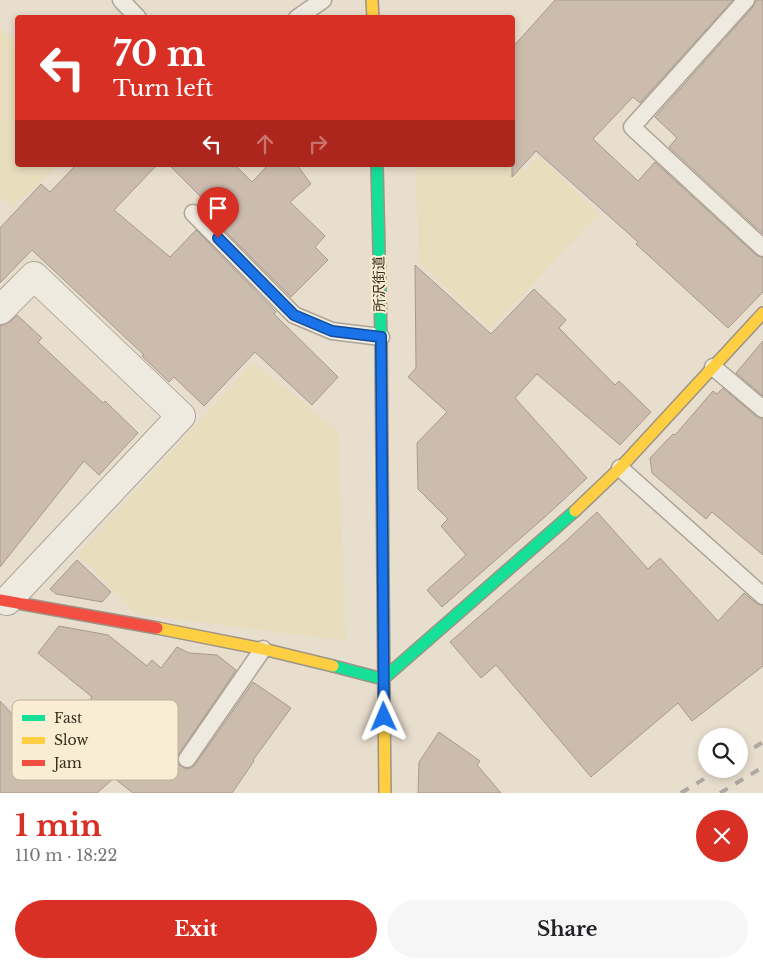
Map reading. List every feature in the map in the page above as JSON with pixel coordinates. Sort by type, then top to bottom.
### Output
[{"type":"street","points":[[372,0],[373,15]]},
{"type":"street","name":"所沢街道","points":[[377,167],[381,337],[385,793]]},
{"type":"street","points":[[0,310],[34,276],[181,416],[3,601]]},
{"type":"street","points":[[3,601],[199,635],[264,649],[383,679],[557,528],[620,468],[763,313]]},
{"type":"lane","points":[[120,0],[135,15]]},
{"type":"lane","points":[[300,15],[323,0]]},
{"type":"lane","points":[[746,0],[632,127],[763,248]]},
{"type":"lane","points":[[193,213],[294,315],[332,331],[381,337]]},
{"type":"lane","points":[[713,367],[763,409]]},
{"type":"lane","points":[[620,468],[763,596]]},
{"type":"lane","points":[[187,759],[264,649]]},
{"type":"shaded area","points":[[0,27],[15,42],[15,167],[58,167],[11,208],[0,194]]},
{"type":"shaded area","points":[[539,156],[599,214],[490,329],[419,262],[416,167],[515,167],[515,159],[526,170]]},
{"type":"shaded area","points":[[253,362],[338,431],[346,641],[136,614],[78,554]]},
{"type":"building","points":[[555,0],[733,0],[640,103],[633,97],[593,139],[638,181],[655,162],[756,255],[763,258],[763,292],[728,328],[636,244],[638,242],[536,151],[512,177],[512,167],[515,167],[515,45]]},
{"type":"building","points":[[756,0],[763,0],[763,234],[669,147],[677,138],[655,117],[753,7]]},
{"type":"building","points":[[74,167],[155,167],[114,210],[170,257],[196,230],[276,312],[274,314],[338,377],[312,405],[255,352],[204,406],[174,377],[169,382],[142,356],[144,355],[32,250],[0,283],[0,228],[41,184],[50,192]]},
{"type":"building","points":[[171,167],[237,167],[252,182],[266,167],[298,167],[311,184],[290,202],[325,236],[315,247],[328,260],[291,297],[210,216],[215,211]]},
{"type":"building","points":[[415,265],[491,334],[534,289],[566,320],[559,328],[615,385],[619,381],[651,412],[620,445],[537,374],[515,398],[587,478],[442,607],[427,590],[466,555],[441,526],[448,519],[418,489],[417,443],[447,412],[408,377],[416,368]]},
{"type":"building","points":[[17,315],[42,338],[38,342],[138,433],[99,475],[84,461],[0,567],[0,325],[11,321]]},
{"type":"building","points":[[763,341],[763,396],[736,373]]},
{"type":"building","points":[[723,388],[757,417],[763,419],[763,555],[712,512],[706,519],[652,473],[650,458],[673,434],[675,435],[713,391],[717,394]]},
{"type":"building","points":[[597,512],[648,569],[660,558],[718,621],[744,593],[763,606],[763,666],[692,721],[678,703],[591,777],[496,665],[481,678],[450,642]]},
{"type":"building","points":[[77,560],[111,592],[102,602],[56,594],[50,589]]},
{"type":"building","points":[[59,626],[108,635],[147,666],[152,660],[161,668],[177,647],[189,653],[217,655],[236,670],[178,756],[178,700],[90,700],[92,697],[38,653]]},
{"type":"building","points":[[253,682],[291,708],[253,760],[232,793],[133,793],[117,780],[178,780],[178,764],[186,769],[195,765]]},
{"type":"building","points":[[0,701],[12,714],[12,780],[112,780],[97,793],[0,793]]},
{"type":"building","points":[[439,732],[480,761],[477,765],[501,793],[418,793],[419,762]]},
{"type":"railway","points":[[748,751],[763,742]]},
{"type":"railway","points":[[720,793],[763,767]]},
{"type":"railway","points":[[681,793],[705,778]]},
{"type":"traffic: fast","points":[[377,167],[381,337],[384,701]]},
{"type":"traffic: fast","points":[[333,666],[383,679],[575,511]]},
{"type":"traffic: slow","points":[[372,0],[373,15]]},
{"type":"traffic: slow","points":[[575,511],[620,468],[763,313]]},
{"type":"traffic: slow","points":[[157,628],[263,649],[333,666]]},
{"type":"traffic: slow","points":[[384,701],[385,793]]},
{"type":"traffic: jam","points":[[0,600],[157,628]]},
{"type":"route","points":[[218,238],[294,315],[332,331],[381,337],[384,717]]}]
